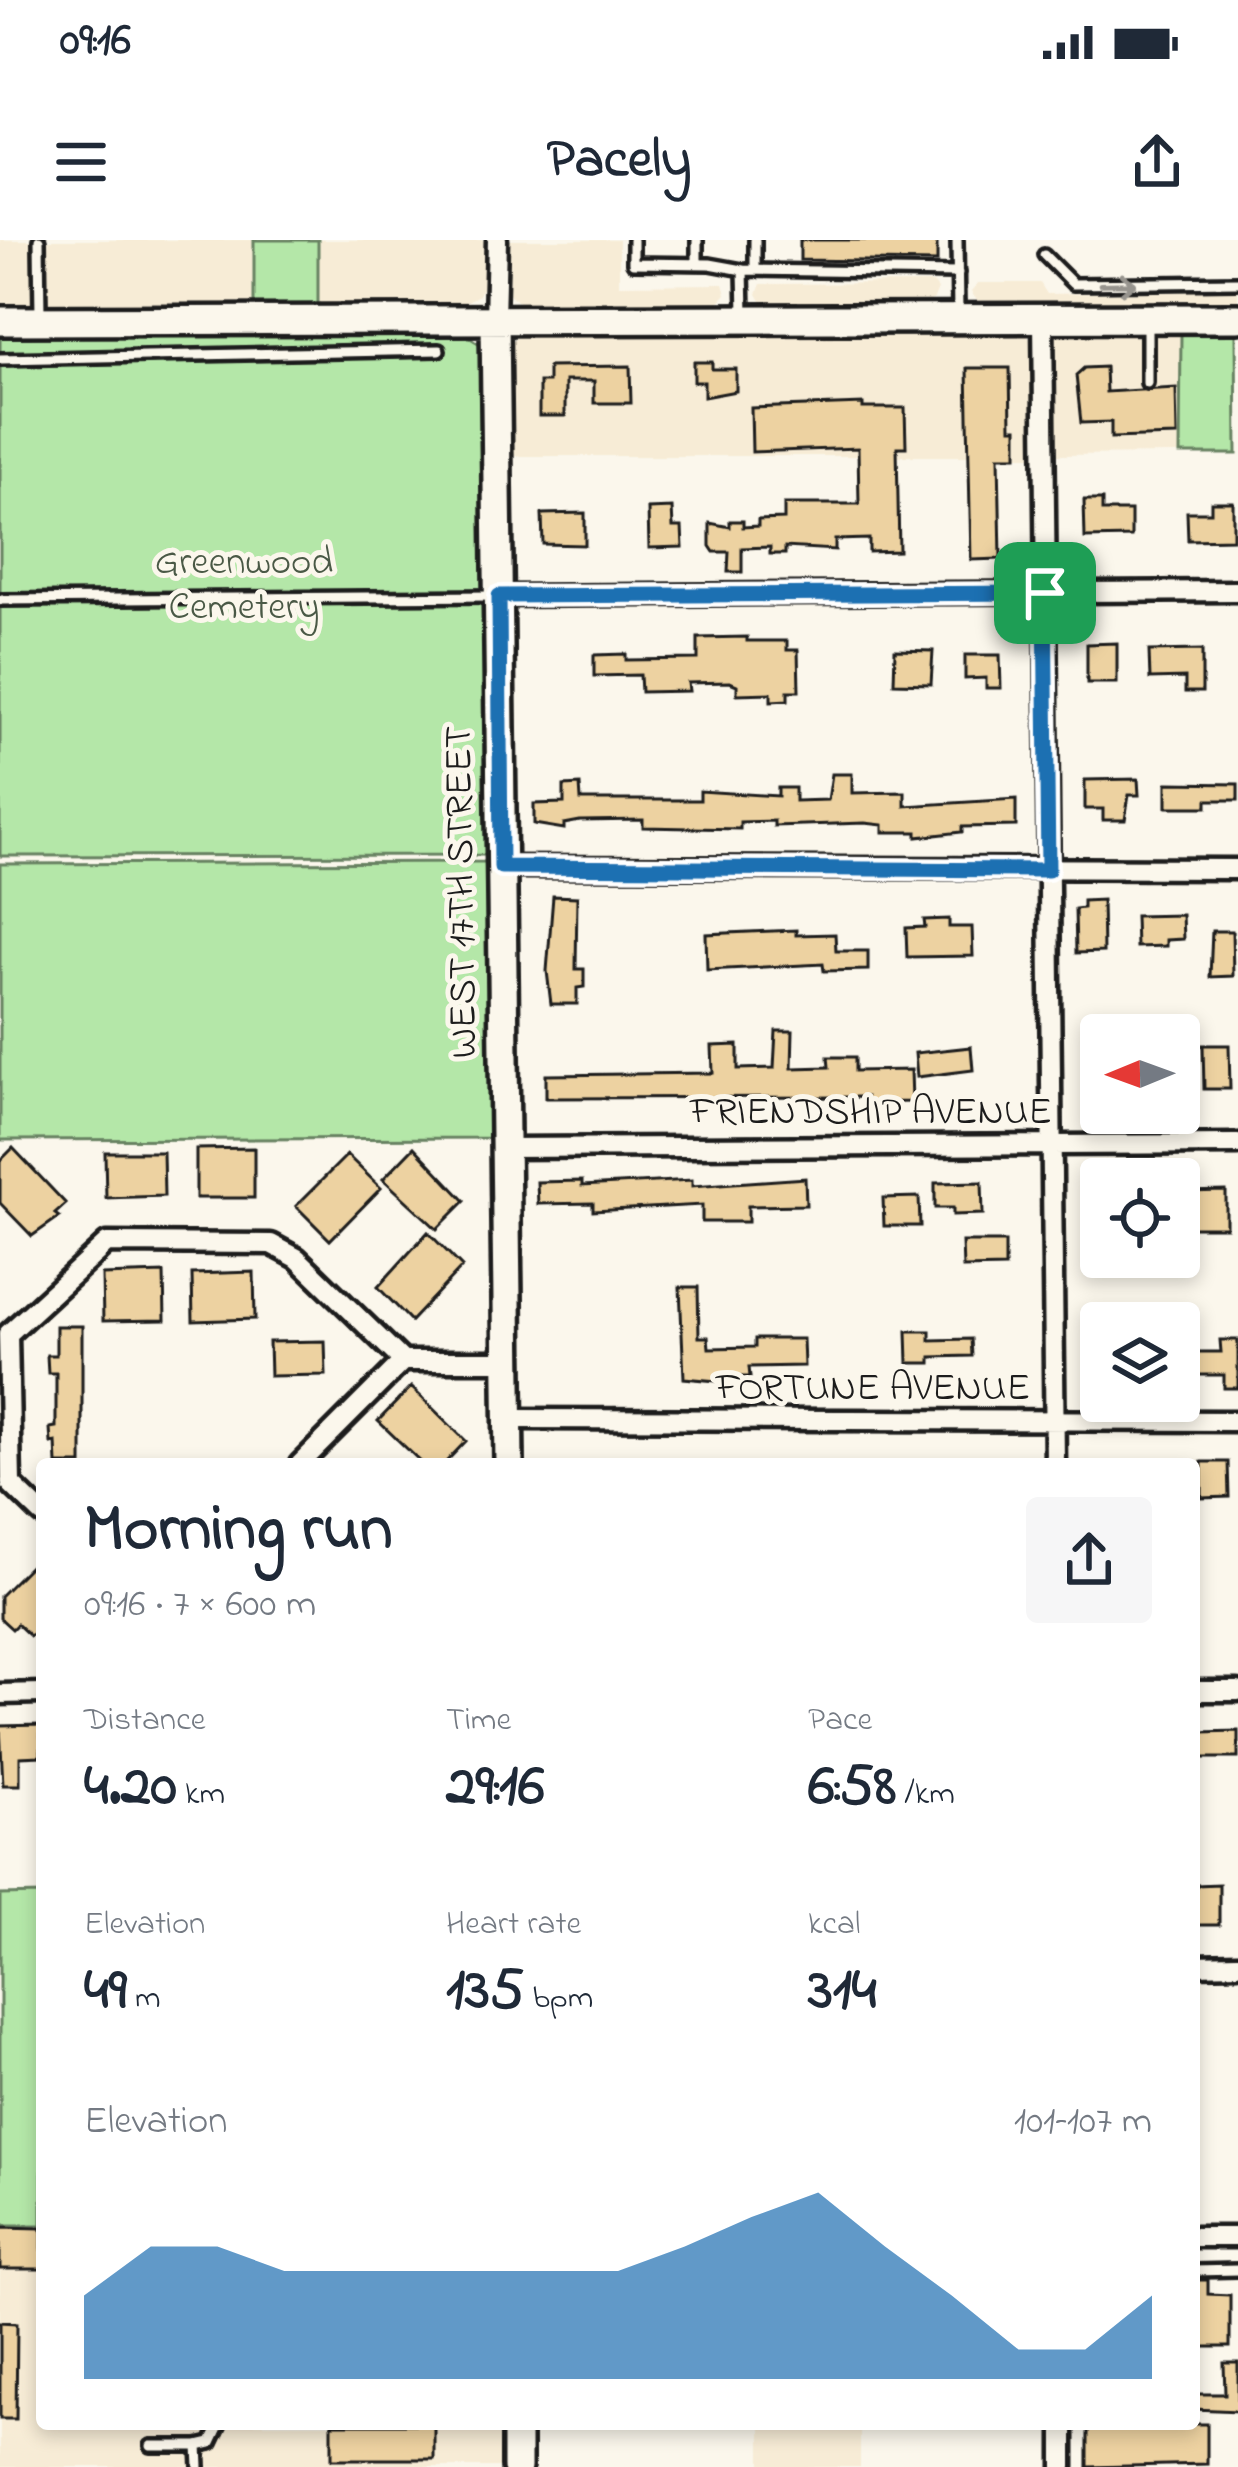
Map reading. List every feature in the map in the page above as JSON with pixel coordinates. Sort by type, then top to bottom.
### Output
[{"type":"main road","points":[[0,321],[1238,318]]},
{"type":"main road","name":"WEST 17TH STREET","points":[[495,320],[509,1458]]},
{"type":"main road","points":[[517,2430],[517,2467]]},
{"type":"street","points":[[495,320],[497,240]]},
{"type":"street","points":[[1042,318],[1055,1458]]},
{"type":"street","points":[[499,596],[1238,591]]},
{"type":"street","points":[[501,867],[1238,869]]},
{"type":"street","name":"FRIENDSHIP AVENUE","points":[[505,1148],[1238,1144]]},
{"type":"street","points":[[36,1508],[11,1484],[8,1334],[107,1244],[271,1244],[297,1258],[403,1361],[507,1361]]},
{"type":"street","points":[[306,1458],[403,1361]]},
{"type":"street","name":"FORTUNE AVENUE","points":[[508,1419],[1238,1421]]},
{"type":"street","points":[[1200,1691],[1238,1691]]},
{"type":"street","points":[[0,1694],[36,1694]]},
{"type":"street","points":[[1200,1965],[1238,1964]]},
{"type":"street","points":[[1200,2237],[1238,2236]]},
{"type":"street","points":[[1063,2430],[1063,2467]]},
{"type":"lane","points":[[39,240],[40,320]]},
{"type":"lane","points":[[633,240],[633,263],[958,274]]},
{"type":"lane","points":[[697,240],[697,263]]},
{"type":"lane","points":[[744,319],[755,240]]},
{"type":"lane","points":[[957,240],[958,319]]},
{"type":"lane","points":[[1044,255],[1073,284],[1238,282]]},
{"type":"lane","points":[[1147,318],[1147,383]]},
{"type":"lane","points":[[0,359],[439,350]]},
{"type":"lane","points":[[0,600],[499,596]]},
{"type":"lane","points":[[1200,2271],[1238,2270]]},
{"type":"lane","points":[[151,2446],[211,2443],[217,2430]]},
{"type":"lane","points":[[198,2446],[199,2467]]},
{"type":"shaded area","points":[[0,240],[254,240],[254,308],[0,308]]},
{"type":"shaded area","points":[[318,240],[488,240],[488,274],[479,295],[454,308],[318,307]]},
{"type":"shaded area","points":[[506,240],[619,240],[619,285],[723,284],[726,294],[712,309],[527,309],[508,293]]},
{"type":"shaded area","points":[[933,283],[938,289],[934,299],[915,309],[764,306],[757,294],[761,284]]},
{"type":"shaded area","points":[[979,283],[1040,283],[1047,294],[1238,290],[1238,301],[982,308],[971,292]]},
{"type":"shaded area","points":[[1065,331],[1181,333],[1179,454],[1054,455],[1054,338]]},
{"type":"shaded area","points":[[522,332],[1025,332],[1034,345],[1033,456],[507,456],[506,347]]},
{"type":"shaded area","points":[[0,2225],[36,2225],[36,2430],[506,2430],[507,2467],[0,2467]]},
{"type":"shaded area","points":[[761,2430],[860,2430],[860,2467],[761,2467]]},
{"type":"green space","points":[[254,240],[318,240],[318,307],[254,308]]},
{"type":"green space","points":[[1181,333],[1236,334],[1237,454],[1180,454]]},
{"type":"green space","name":"Greenwood Cemetery","points":[[0,336],[467,336],[480,344],[485,354],[493,855],[0,856]]},
{"type":"green space","points":[[490,857],[495,1138],[0,1140],[0,864],[484,862]]},
{"type":"green space","points":[[36,1894],[36,2225],[0,2225],[0,1895]]},
{"type":"building","points":[[800,240],[937,240],[937,262],[800,260]]},
{"type":"building","points":[[694,362],[712,362],[712,369],[736,369],[736,391],[704,397],[704,382],[694,382]]},
{"type":"building","points":[[630,366],[631,403],[594,403],[594,381],[565,381],[565,416],[539,416],[539,382],[548,382],[548,367]]},
{"type":"building","points":[[1105,367],[1106,392],[1176,388],[1177,436],[1111,438],[1111,422],[1081,423],[1076,375],[1084,368]]},
{"type":"building","points":[[967,368],[1010,368],[1011,428],[1017,428],[1017,456],[999,456],[1001,559],[971,560]]},
{"type":"building","points":[[863,404],[863,408],[905,408],[906,447],[897,447],[899,551],[869,552],[869,539],[835,540],[835,550],[785,547],[785,554],[770,554],[770,547],[742,548],[742,572],[728,572],[729,552],[714,552],[710,546],[710,523],[730,527],[730,521],[743,521],[743,527],[758,526],[758,520],[784,519],[784,504],[859,504],[858,448],[752,452],[751,408]]},
{"type":"building","points":[[1084,500],[1102,500],[1102,511],[1131,511],[1131,537],[1085,538]]},
{"type":"building","points":[[1211,502],[1233,502],[1233,539],[1188,540],[1187,512],[1211,512]]},
{"type":"building","points":[[672,508],[673,527],[682,527],[683,547],[649,548],[648,509]]},
{"type":"building","points":[[585,513],[585,545],[543,544],[542,514]]},
{"type":"building","points":[[747,637],[747,641],[787,641],[787,650],[798,650],[799,691],[788,691],[788,700],[771,701],[771,693],[737,694],[737,685],[730,682],[688,683],[689,691],[641,692],[640,675],[594,676],[594,655],[626,654],[626,660],[698,659],[698,638]]},
{"type":"building","points":[[1117,643],[1117,683],[1087,683],[1087,644]]},
{"type":"building","points":[[895,650],[933,651],[931,684],[894,683]]},
{"type":"building","points":[[1202,650],[1202,692],[1185,692],[1185,678],[1150,679],[1149,651]]},
{"type":"building","points":[[965,655],[1000,655],[1001,688],[986,688],[986,678],[965,679]]},
{"type":"building","points":[[832,774],[852,774],[852,793],[905,792],[905,806],[1016,799],[1016,826],[962,827],[962,832],[917,837],[917,832],[883,832],[883,825],[865,823],[774,826],[774,821],[740,822],[740,829],[643,827],[643,820],[580,821],[564,824],[564,829],[534,824],[534,804],[564,803],[564,786],[580,785],[581,800],[700,800],[700,791],[778,796],[778,788],[795,788],[795,801],[828,800]]},
{"type":"building","points":[[1138,779],[1139,795],[1129,795],[1125,820],[1103,820],[1103,809],[1085,809],[1085,780]]},
{"type":"building","points":[[1167,783],[1238,784],[1238,800],[1207,800],[1207,807],[1167,807]]},
{"type":"building","points":[[553,896],[577,897],[576,969],[584,969],[584,987],[577,988],[577,1004],[551,1004],[547,971]]},
{"type":"building","points":[[1102,900],[1103,952],[1076,953],[1075,909],[1083,908],[1083,901]]},
{"type":"building","points":[[1182,915],[1183,939],[1166,940],[1166,946],[1136,947],[1135,916]]},
{"type":"building","points":[[949,919],[949,927],[972,927],[973,956],[907,957],[906,928],[925,927],[924,920]]},
{"type":"building","points":[[796,930],[796,935],[835,934],[836,951],[868,951],[868,970],[824,971],[823,964],[707,970],[706,934]]},
{"type":"building","points":[[1212,931],[1232,931],[1233,976],[1210,977]]},
{"type":"building","points":[[776,1031],[793,1031],[792,1068],[829,1067],[828,1057],[855,1057],[855,1071],[911,1070],[912,1102],[866,1103],[866,1097],[546,1098],[546,1075],[713,1073],[712,1046],[738,1045],[738,1069],[774,1068]]},
{"type":"building","points":[[1203,1045],[1229,1045],[1230,1089],[1204,1089]]},
{"type":"building","points":[[971,1047],[973,1070],[917,1077],[915,1053]]},
{"type":"building","points":[[414,1147],[465,1201],[437,1229],[383,1179]]},
{"type":"building","points":[[13,1148],[66,1204],[55,1214],[59,1217],[32,1236],[0,1203],[0,1161]]},
{"type":"building","points":[[254,1148],[254,1198],[196,1198],[196,1149]]},
{"type":"building","points":[[105,1152],[163,1152],[164,1196],[106,1198]]},
{"type":"building","points":[[347,1155],[381,1188],[330,1240],[296,1206]]},
{"type":"building","points":[[805,1178],[806,1205],[748,1206],[748,1222],[702,1222],[702,1205],[593,1211],[593,1203],[538,1204],[537,1182],[582,1181],[582,1186],[692,1180],[692,1186]]},
{"type":"building","points":[[982,1182],[983,1214],[953,1215],[953,1208],[935,1208],[935,1183]]},
{"type":"building","points":[[1226,1191],[1226,1227],[1200,1227],[1200,1192]]},
{"type":"building","points":[[919,1197],[920,1226],[884,1226],[883,1198]]},
{"type":"building","points":[[428,1232],[462,1267],[411,1321],[378,1287]]},
{"type":"building","points":[[962,1242],[1005,1242],[1005,1267],[963,1268]]},
{"type":"building","points":[[254,1272],[255,1319],[193,1321],[192,1274]]},
{"type":"building","points":[[164,1273],[165,1320],[103,1321],[102,1275]]},
{"type":"building","points":[[680,1287],[698,1287],[699,1337],[708,1337],[709,1348],[755,1347],[755,1339],[803,1339],[804,1366],[749,1367],[750,1377],[729,1377],[729,1382],[684,1378]]},
{"type":"building","points":[[56,1326],[82,1326],[82,1458],[57,1458],[56,1442],[51,1443],[50,1428],[56,1427],[56,1373],[48,1373],[47,1355],[56,1355]]},
{"type":"building","points":[[907,1331],[930,1331],[930,1340],[971,1339],[972,1356],[908,1363]]},
{"type":"building","points":[[1220,1340],[1238,1340],[1238,1388],[1224,1388],[1224,1375],[1200,1375],[1200,1352],[1221,1352]]},
{"type":"building","points":[[325,1341],[326,1375],[270,1376],[269,1342]]},
{"type":"building","points":[[411,1387],[466,1441],[450,1458],[417,1458],[378,1421]]},
{"type":"building","points":[[1202,1462],[1228,1462],[1229,1497],[1202,1498]]},
{"type":"building","points":[[33,1563],[36,1566],[36,1630],[30,1636],[17,1624],[12,1629],[0,1618],[0,1596]]},
{"type":"building","points":[[36,1725],[36,1756],[20,1757],[20,1785],[3,1785],[0,1726]]},
{"type":"building","points":[[1238,1731],[1238,1758],[1202,1758],[1201,1732]]},
{"type":"building","points":[[1219,1884],[1219,1925],[1200,1925],[1200,1885]]},
{"type":"building","points":[[0,2227],[36,2228],[36,2269],[0,2269]]},
{"type":"building","points":[[1200,2280],[1208,2280],[1208,2294],[1230,2295],[1230,2347],[1200,2347]]},
{"type":"building","points":[[0,2322],[17,2323],[16,2419],[0,2419]]},
{"type":"building","points":[[1224,2363],[1238,2363],[1238,2411],[1200,2409],[1200,2394],[1225,2394]]},
{"type":"building","points":[[1200,2424],[1207,2424],[1207,2464],[1088,2467],[1088,2430],[1200,2430]]},
{"type":"building","points":[[332,2430],[434,2430],[434,2459],[332,2459]]},
{"type":"route","points":[[1045,593],[1048,870],[501,867],[499,596],[1045,593]]}]
